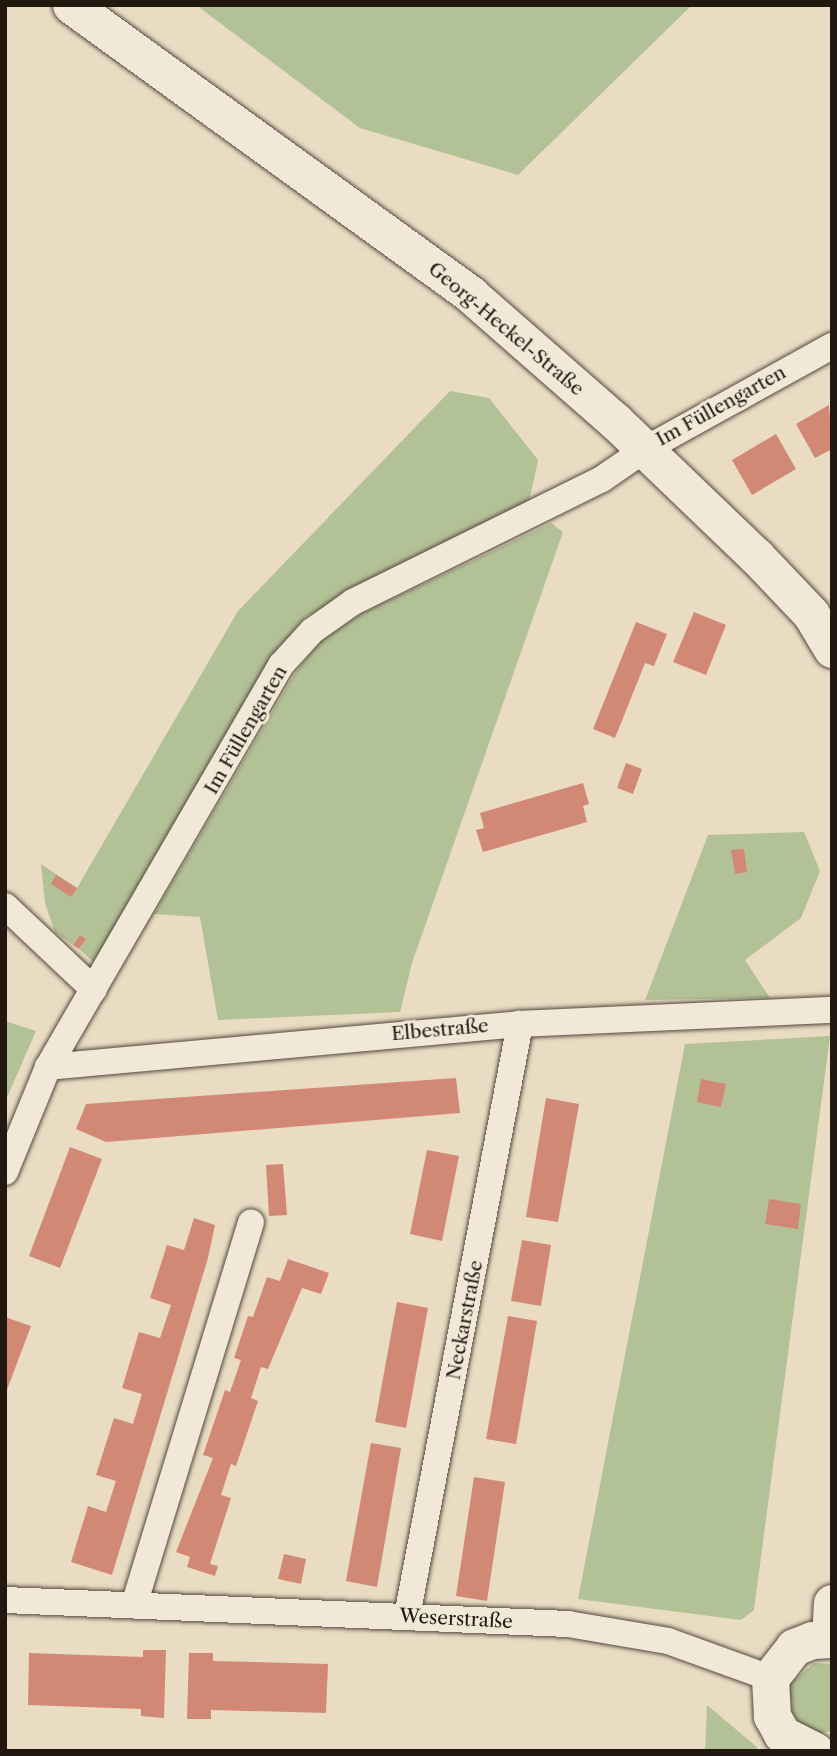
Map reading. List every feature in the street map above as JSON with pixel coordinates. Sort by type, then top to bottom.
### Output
[{"type":"street","name":"Georg-Heckel-Straße","points":[[71,5],[471,295],[644,450],[811,614],[832,649]]},
{"type":"street","name":"Im Füllengarten","points":[[5,1172],[48,1067],[281,665],[312,631],[353,602],[602,478],[644,450],[832,346]]},
{"type":"street","points":[[5,906],[94,990]]},
{"type":"street","name":"Elbestraße","points":[[48,1067],[520,1024],[832,1010]]},
{"type":"street","name":"Neckarstraße","points":[[408,1616],[520,1024]]},
{"type":"street","points":[[134,1605],[251,1222]]},
{"type":"street","name":"Weserstraße","points":[[5,1600],[408,1616],[590,1627],[668,1641],[770,1678]]},
{"type":"street","points":[[815,1751],[782,1734],[772,1716],[770,1678],[794,1647],[831,1627]]},
{"type":"green space","points":[[196,5],[692,5],[518,175],[360,128]]},
{"type":"green space","points":[[450,391],[489,398],[538,460],[529,502],[305,617],[273,657],[97,965],[79,949],[86,939],[80,935],[73,945],[55,932],[45,903],[41,864],[77,888],[238,611]]},
{"type":"green space","points":[[551,523],[563,532],[412,963],[400,1012],[218,1020],[200,917],[154,914],[297,670],[321,641],[361,614]]},
{"type":"green space","points":[[804,832],[820,871],[801,918],[745,960],[770,998],[645,1000],[708,835]]},
{"type":"green space","points":[[5,1021],[36,1031],[5,1102]]},
{"type":"green space","points":[[830,1036],[754,1610],[741,1620],[578,1599],[685,1044]]},
{"type":"green space","points":[[814,1663],[832,1664],[832,1731],[820,1733],[799,1724],[788,1705],[790,1684]]},
{"type":"green space","points":[[707,1705],[757,1747],[757,1751],[705,1751]]},
{"type":"building","points":[[829,405],[832,449],[815,458],[796,424]]},
{"type":"building","points":[[776,434],[796,469],[752,495],[732,460]]},
{"type":"building","points":[[694,612],[726,625],[706,675],[673,662]]},
{"type":"building","points":[[636,622],[667,634],[654,666],[645,663],[615,738],[593,729]]},
{"type":"building","points":[[626,763],[642,769],[633,794],[617,788]]},
{"type":"building","points":[[583,783],[589,804],[583,806],[587,822],[483,852],[476,830],[484,828],[480,813]]},
{"type":"building","points":[[744,849],[747,872],[735,874],[731,850]]},
{"type":"building","points":[[56,875],[77,888],[71,897],[51,884]]},
{"type":"building","points":[[80,935],[86,939],[79,949],[73,945]]},
{"type":"building","points":[[456,1078],[460,1113],[106,1142],[76,1129],[86,1104]]},
{"type":"building","points":[[701,1079],[726,1084],[721,1107],[697,1102]]},
{"type":"building","points":[[546,1098],[579,1104],[558,1222],[526,1217]]},
{"type":"building","points":[[70,1147],[102,1159],[60,1268],[29,1256]]},
{"type":"building","points":[[427,1150],[459,1156],[442,1241],[410,1234]]},
{"type":"building","points":[[283,1164],[287,1215],[269,1216],[266,1165]]},
{"type":"building","points":[[769,1199],[801,1204],[798,1229],[765,1224]]},
{"type":"building","points":[[194,1218],[215,1225],[208,1258],[112,1575],[71,1562],[88,1506],[106,1512],[116,1481],[96,1475],[114,1418],[133,1424],[142,1394],[122,1388],[139,1332],[160,1338],[171,1305],[150,1298],[167,1245],[184,1250]]},
{"type":"building","points":[[522,1240],[551,1245],[541,1306],[511,1301]]},
{"type":"building","points":[[288,1259],[329,1273],[321,1294],[302,1288],[268,1369],[261,1367],[251,1398],[258,1401],[236,1466],[231,1464],[221,1495],[231,1498],[210,1564],[218,1566],[215,1576],[187,1567],[190,1557],[176,1552],[213,1458],[203,1455],[225,1390],[230,1392],[241,1360],[234,1358],[248,1316],[253,1317],[267,1277],[280,1281]]},
{"type":"building","points":[[397,1302],[428,1308],[406,1428],[375,1422]]},
{"type":"building","points":[[508,1316],[537,1321],[516,1444],[486,1439]]},
{"type":"building","points":[[5,1317],[31,1326],[5,1395]]},
{"type":"building","points":[[371,1443],[401,1448],[377,1587],[346,1581]]},
{"type":"building","points":[[474,1477],[505,1482],[487,1601],[456,1596]]},
{"type":"building","points":[[284,1554],[306,1559],[301,1584],[278,1579]]},
{"type":"building","points":[[143,1650],[166,1650],[164,1718],[141,1716],[141,1709],[28,1705],[29,1653],[143,1657]]},
{"type":"building","points":[[189,1653],[213,1653],[213,1661],[328,1664],[326,1713],[211,1710],[211,1719],[187,1719]]}]
